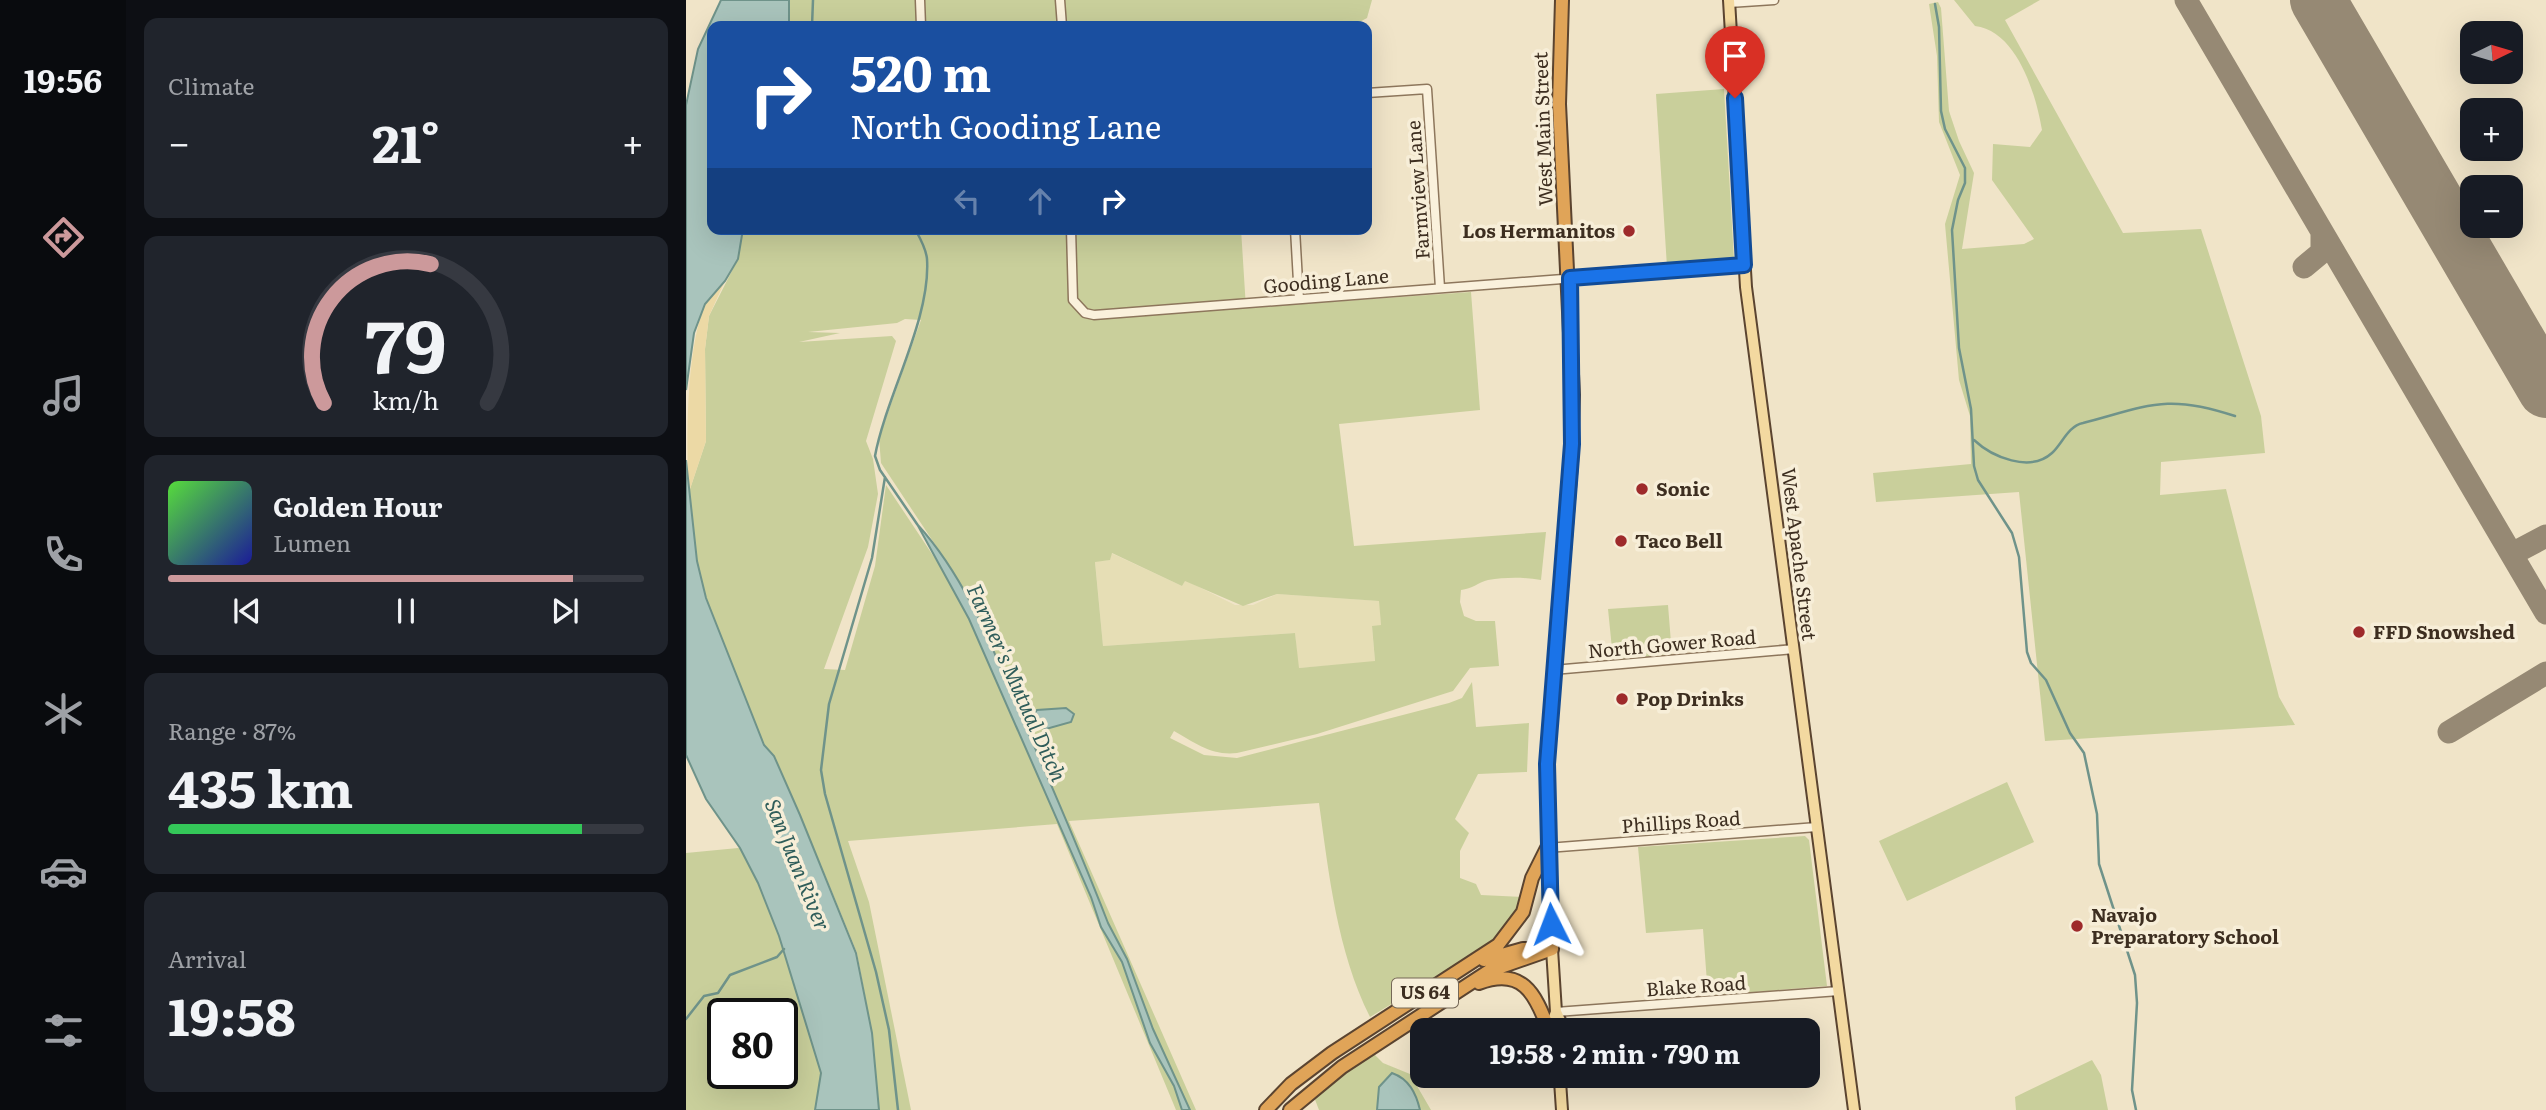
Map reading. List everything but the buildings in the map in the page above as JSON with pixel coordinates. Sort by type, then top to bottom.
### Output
[{"type":"highway","name":"West Main Street","points":[[1552,950],[1547,848],[1547,764],[1572,444],[1570,278],[1559,104],[1562,0]]},
{"type":"highway","name":"US 64","points":[[1266,1110],[1291,1084],[1332,1053],[1449,978],[1509,934],[1523,912],[1532,878],[1547,848]]},
{"type":"highway","name":"US 64","points":[[1290,1110],[1342,1066],[1489,971],[1552,950]]},
{"type":"highway","points":[[1449,978],[1486,960],[1513,951],[1552,950]]},
{"type":"highway","points":[[1453,994],[1496,978],[1514,979],[1532,993],[1543,1018]]},
{"type":"main road","name":"West Apache Street","points":[[1729,2],[1744,265],[1854,1110]]},
{"type":"main road","name":"West Main Street","points":[[1552,950],[1556,1012],[1559,1018]]},
{"type":"main road","points":[[1553,1018],[1556,1012]]},
{"type":"main road","points":[[1561,1088],[1562,1110]]},
{"type":"street","points":[[920,0],[921,21]]},
{"type":"street","points":[[1060,0],[1062,21]]},
{"type":"street","points":[[1729,2],[1774,0]]},
{"type":"street","name":"Farmview Lane","points":[[1372,93],[1427,89],[1440,288]]},
{"type":"street","name":"Gooding Lane","points":[[1071,235],[1073,300],[1085,313],[1108,316],[1744,265]]},
{"type":"street","points":[[1295,235],[1299,299]]},
{"type":"street","name":"North Gower Road","points":[[1553,670],[1794,649]]},
{"type":"street","name":"Phillips Road","points":[[1547,848],[1817,827]]},
{"type":"street","name":"Blake Road","points":[[1556,1012],[1839,991]]},
{"type":"shaded area","points":[[1111,553],[1182,586],[1185,580],[1235,605],[1253,605],[1277,594],[1380,601],[1381,626],[1372,627],[1375,662],[1298,668],[1295,633],[1103,646],[1095,561],[1110,560]]},
{"type":"green space","points":[[789,0],[1372,0],[1367,18],[1361,21],[789,21]]},
{"type":"green space","points":[[1954,0],[2040,0],[2005,20],[2123,233],[2201,229],[2261,416],[2265,453],[2161,462],[2160,495],[2226,489],[2279,697],[2295,725],[2045,741],[2019,492],[1876,502],[1873,473],[1971,464],[1970,416],[1959,380],[1945,224],[1960,175],[1939,122],[1937,56],[1929,4],[1938,2],[1941,8],[1949,111],[1974,173],[1962,249],[2024,244],[2034,239],[1992,180],[1993,144],[2030,147],[2042,130],[2035,99],[2022,66],[2013,52],[1990,30],[1975,26]]},
{"type":"green space","points":[[1724,89],[1734,260],[1729,263],[1667,267],[1656,94]]},
{"type":"green space","points":[[742,235],[1241,235],[1246,308],[1471,292],[1480,410],[1339,424],[1354,546],[1546,532],[1541,580],[1495,579],[1461,590],[1460,602],[1464,616],[1476,621],[1495,621],[1499,666],[1470,668],[1453,691],[1317,734],[1237,753],[1212,751],[1174,731],[1170,738],[1204,755],[1237,758],[1449,703],[1462,698],[1472,682],[1476,727],[1529,723],[1527,772],[1478,774],[1455,819],[1469,833],[1460,851],[1460,878],[1476,884],[1481,895],[1523,897],[1514,918],[1491,944],[1370,1017],[1342,939],[1319,803],[1069,821],[1196,1110],[1190,1110],[1153,1029],[1127,959],[1108,923],[990,641],[954,573],[881,463],[879,438],[921,320],[905,319],[897,323],[808,332],[840,333],[799,342],[892,336],[896,341],[866,441],[873,459],[878,494],[868,547],[824,669],[845,670],[875,566],[886,485],[954,587],[1091,897],[1101,927],[1122,962],[1150,1043],[1174,1086],[1182,1110],[1176,1110],[1057,824],[848,841],[869,902],[911,1110],[879,1110],[872,1033],[857,953],[821,865],[845,1110],[686,1110],[686,853],[811,841],[774,756],[764,746],[706,598],[697,561],[689,492],[706,441],[705,349],[709,316],[738,259]],"holes":[[[1112,553],[1182,586],[1185,581],[1243,606],[1277,594],[1379,601],[1381,625],[1372,626],[1375,661],[1299,668],[1295,633],[1103,646],[1095,562],[1110,560]]]},
{"type":"green space","points":[[1668,605],[1672,655],[1613,659],[1608,609]]},
{"type":"green space","points":[[2007,782],[2034,842],[1907,901],[1879,841]]},
{"type":"green space","points":[[1805,836],[1809,840],[1827,986],[1708,996],[1703,929],[1646,933],[1638,847]]},
{"type":"green space","points":[[1373,1053],[1383,1063],[1410,1074],[1410,1088],[1418,1088],[1431,1110],[1420,1110],[1417,1099],[1380,1094],[1377,1110],[1319,1110],[1314,1097]]},
{"type":"green space","points":[[2092,1060],[2101,1075],[2108,1110],[2016,1110],[2015,1097]]},
{"type":"sand","points":[[725,281],[709,316],[705,349],[706,441],[689,492],[688,422],[694,348],[704,306]]},
{"type":"water","points":[[721,0],[789,0],[789,21],[711,21]]},
{"type":"water","points":[[707,30],[707,235],[742,235],[738,259],[725,281],[705,304],[694,333],[686,390],[686,105],[698,49]]},
{"type":"water","name":"San Juan River","points":[[686,460],[697,561],[706,598],[764,745],[774,756],[856,953],[872,1033],[879,1110],[815,1110],[821,1073],[779,936],[758,883],[740,848],[706,799],[686,755]]},
{"type":"water","points":[[917,524],[952,570],[979,620],[1190,1110],[1182,1110],[1174,1086],[1150,1043],[1122,962],[1101,927],[1091,897],[969,619]]},
{"type":"water","points":[[1066,708],[1074,714],[1071,722],[1046,729],[1035,727],[1031,718],[1037,710]]},
{"type":"water","points":[[1392,1073],[1403,1079],[1411,1088],[1420,1110],[1377,1110],[1379,1087]]},
{"type":"waterway","name":"Farmer's Mutual Ditch","points":[[812,21],[813,0]]},
{"type":"waterway","points":[[1935,4],[1939,27],[1941,111],[1945,129],[1965,168],[1965,183],[1958,200],[1952,230],[1959,348],[1971,409],[1974,466],[1978,480],[2012,533],[2019,557],[2027,652],[2031,663],[2046,680],[2070,733],[2084,753],[2097,814],[2099,864],[2135,975],[2137,1003],[2132,1090],[2136,1110]]},
{"type":"waterway","name":"Farmer's Mutual Ditch","points":[[917,524],[880,470],[875,456],[922,307],[927,259],[918,235]]},
{"type":"waterway","points":[[1974,440],[2001,457],[2033,462],[2052,453],[2069,431],[2078,425],[2141,407],[2191,405],[2235,416]]},
{"type":"waterway","points":[[885,477],[872,558],[829,704],[821,770],[825,794],[876,972],[889,1030],[898,1110]]},
{"type":"waterway","points":[[686,1019],[704,996],[718,993],[730,975],[777,957],[784,949]]},
{"type":"taxiway","points":[[2186,0],[2546,613]]},
{"type":"taxiway","points":[[2304,267],[2322,252],[2322,232]]},
{"type":"taxiway","points":[[2512,554],[2546,536]]},
{"type":"taxiway","points":[[2449,732],[2546,673]]},
{"type":"runway","points":[[2318,0],[2546,390]]},
{"type":"place","name":"Los Hermanitos","points":[[1629,231]]},
{"type":"place","name":"Sonic","points":[[1642,489]]},
{"type":"place","name":"Taco Bell","points":[[1621,541]]},
{"type":"place","name":"FFD Snowshed","points":[[2359,632]]},
{"type":"place","name":"Pop Drinks","points":[[1622,699]]},
{"type":"place","name":"Navajo Preparatory School","points":[[2077,926]]},
{"type":"route","points":[[1551,924],[1546,785],[1548,726],[1572,444],[1570,278],[1744,265],[1735,98]]}]
